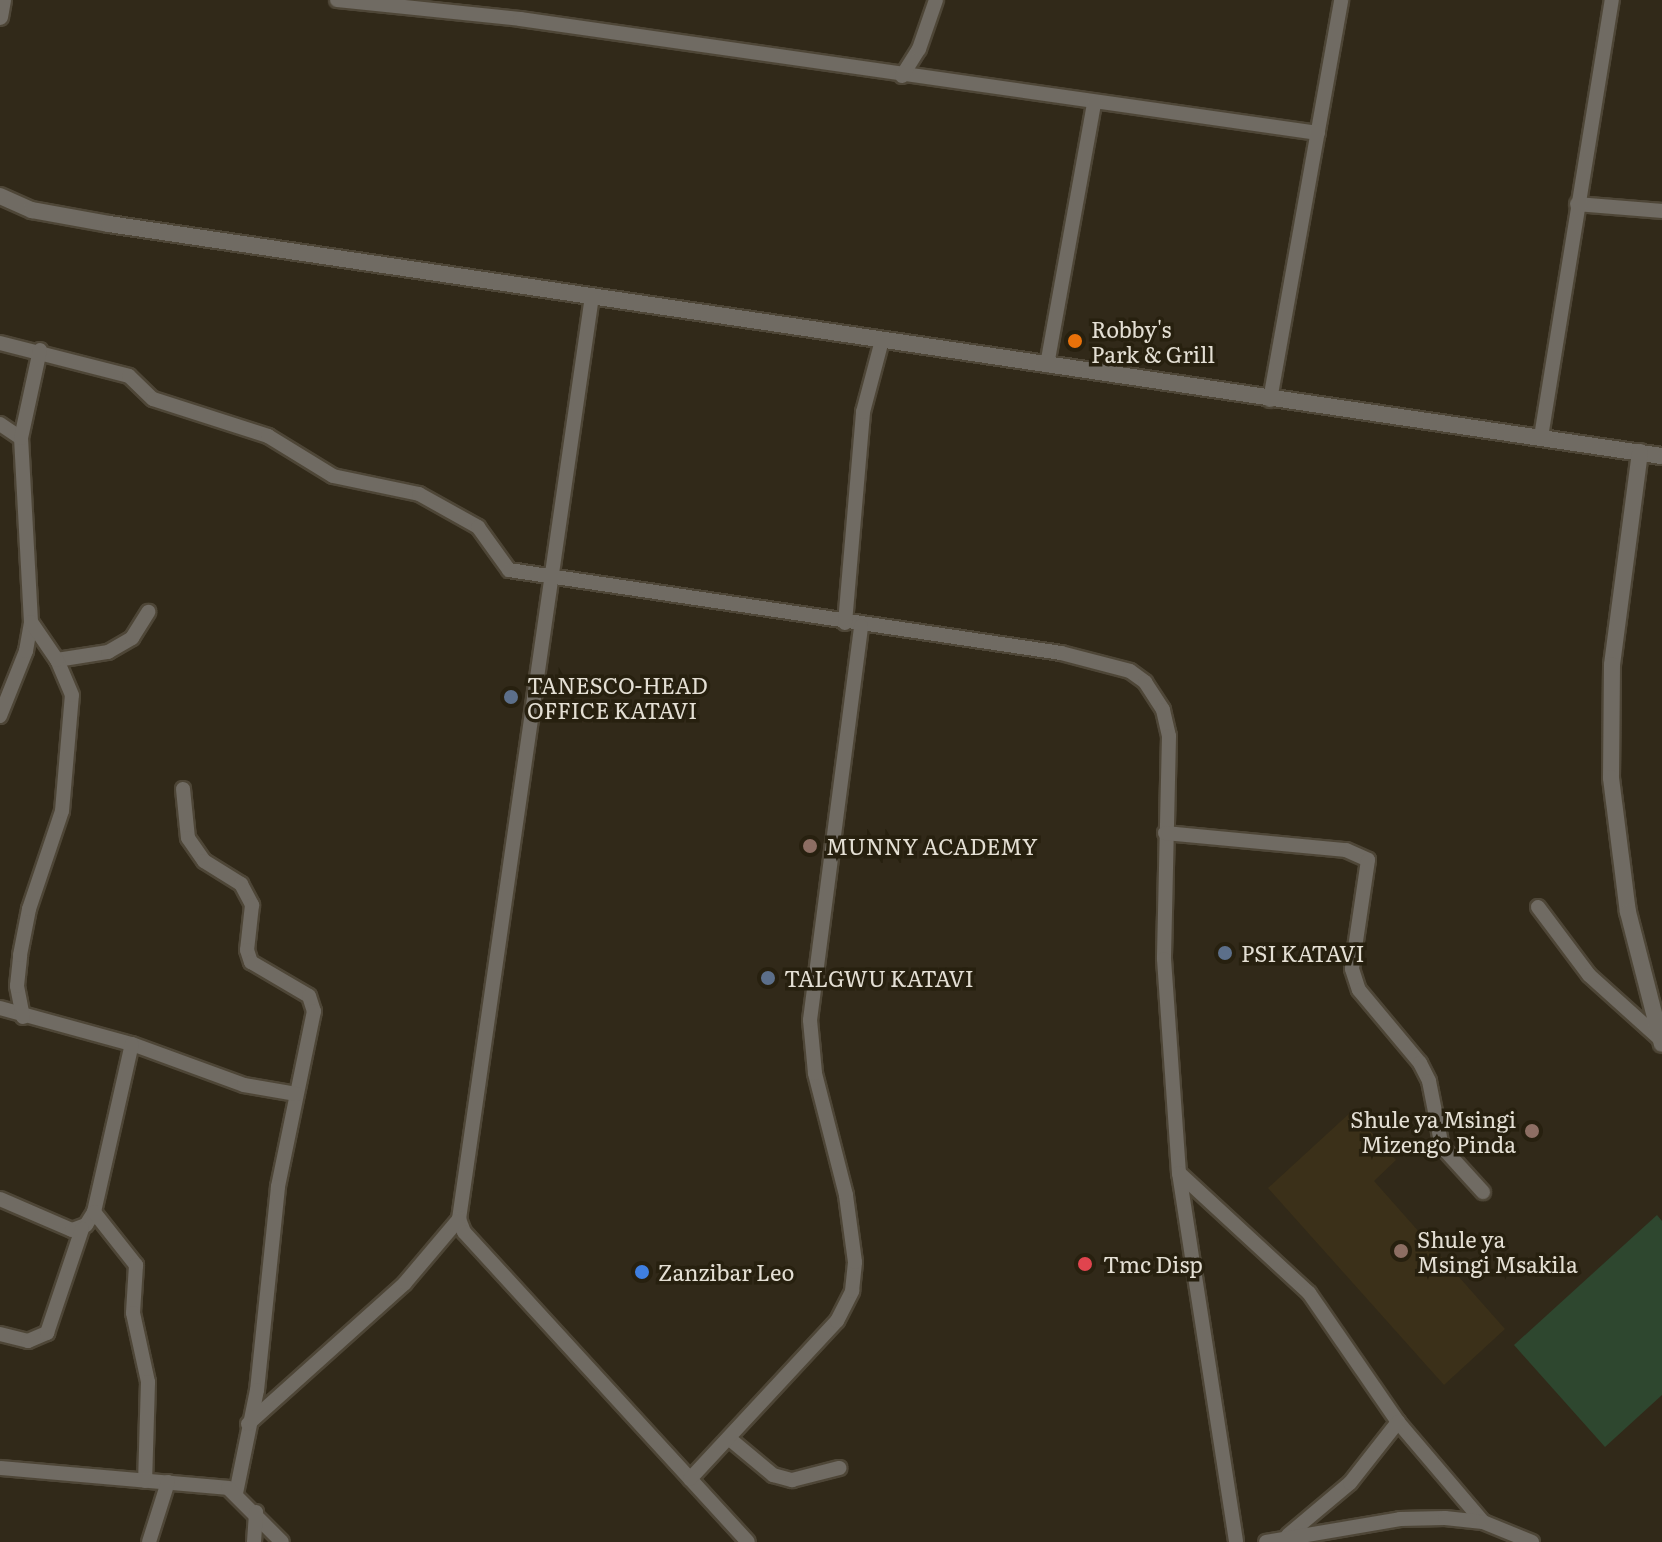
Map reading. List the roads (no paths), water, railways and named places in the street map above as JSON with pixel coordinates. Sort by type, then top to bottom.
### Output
[{"type":"street","points":[[0,17],[3,0]]},
{"type":"street","points":[[337,0],[520,19],[931,81],[1318,133]]},
{"type":"street","points":[[902,76],[919,49],[936,0]]},
{"type":"street","points":[[1270,400],[1341,0]]},
{"type":"street","points":[[1541,437],[1612,0]]},
{"type":"street","points":[[919,49],[931,81]]},
{"type":"street","points":[[1047,365],[1094,103]]},
{"type":"street","points":[[0,196],[32,210],[109,224],[1270,400],[1662,456]]},
{"type":"street","points":[[1577,204],[1662,211]]},
{"type":"street","points":[[592,296],[459,1219],[464,1232],[748,1542]]},
{"type":"street","points":[[845,623],[863,412],[882,340]]},
{"type":"street","points":[[0,343],[40,350],[134,378],[153,399],[268,436],[333,476],[419,494],[478,527],[509,570],[549,579],[861,626],[1061,653],[1130,671],[1153,693],[1169,736],[1164,975],[1179,1173],[1236,1542]]},
{"type":"street","points":[[0,716],[26,651],[31,622],[21,438],[40,350]]},
{"type":"street","points":[[0,424],[21,438]]},
{"type":"street","points":[[1640,452],[1612,665],[1611,778],[1628,912],[1661,1042]]},
{"type":"street","points":[[57,660],[108,652],[132,638],[148,612]]},
{"type":"street","points":[[23,1017],[17,986],[20,955],[29,909],[62,811],[70,754],[72,695],[57,660],[31,622]]},
{"type":"street","points":[[690,1479],[731,1440],[837,1321],[852,1291],[855,1262],[846,1195],[815,1073],[810,1020],[861,626]]},
{"type":"street","points":[[183,789],[188,838],[204,861],[241,884],[252,905],[247,950],[251,962],[309,996],[314,1011],[270,1241],[270,1286],[236,1493]]},
{"type":"street","points":[[1165,833],[1346,850],[1368,860],[1352,969],[1359,990],[1424,1072],[1442,1147],[1483,1192]]},
{"type":"street","points":[[1538,907],[1589,975],[1661,1042]]},
{"type":"street","points":[[0,1008],[23,1017],[132,1044],[244,1085],[296,1094]]},
{"type":"street","points":[[0,1334],[28,1341],[47,1333],[82,1229],[94,1212],[132,1044]]},
{"type":"street","points":[[1179,1173],[1309,1293],[1398,1422],[1483,1522]]},
{"type":"street","points":[[0,1199],[72,1230],[82,1229]]},
{"type":"street","points":[[94,1212],[136,1265],[133,1313],[148,1382],[145,1481]]},
{"type":"street","points":[[248,1424],[405,1283],[459,1219]]},
{"type":"street","points":[[1284,1538],[1350,1483],[1398,1422]]},
{"type":"street","points":[[731,1440],[773,1475],[792,1480],[839,1468]]},
{"type":"street","points":[[0,1468],[218,1486],[236,1493],[282,1542]]},
{"type":"street","points":[[149,1542],[168,1482]]},
{"type":"street","points":[[254,1542],[256,1512]]},
{"type":"street","points":[[1266,1542],[1400,1519],[1483,1522],[1532,1542]]},
{"type":"place","name":"Robby's Park & Grill","points":[[1075,341]]},
{"type":"place","name":"TANESCO-HEAD OFFICE KATAVI","points":[[511,697]]},
{"type":"place","name":"MUNNY ACADEMY","points":[[810,846]]},
{"type":"place","name":"PSI KATAVI","points":[[1225,953]]},
{"type":"place","name":"TALGWU KATAVI","points":[[768,978]]},
{"type":"place","name":"Shule ya Msingi Mizengo Pinda","points":[[1532,1131]]},
{"type":"place","name":"Shule ya Msingi Msakila","points":[[1401,1251]]},
{"type":"place","name":"Tmc Disp","points":[[1085,1264]]},
{"type":"place","name":"Zanzibar Leo","points":[[642,1272]]}]
